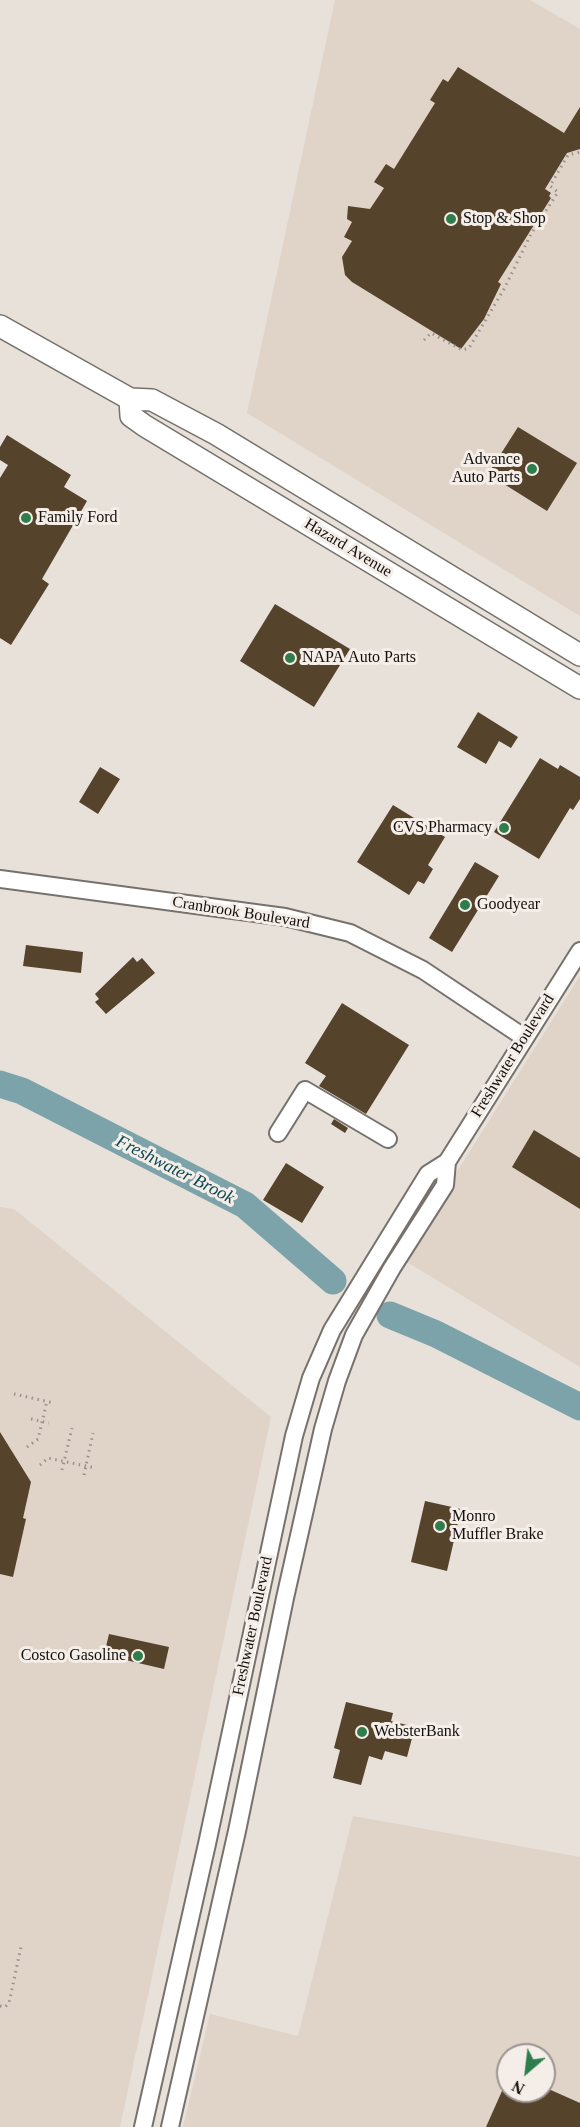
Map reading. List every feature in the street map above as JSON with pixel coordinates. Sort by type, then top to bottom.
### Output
[{"type":"main road","name":"Hazard Avenue","points":[[0,326],[130,399],[152,400],[216,434],[580,655]]},
{"type":"main road","name":"Hazard Avenue","points":[[130,399],[131,416],[145,426],[580,688]]},
{"type":"main road","points":[[286,510],[319,518],[351,515]]},
{"type":"street","name":"Cranbrook Boulevard","points":[[0,879],[285,917],[350,933],[423,970],[525,1038]]},
{"type":"street","name":"Freshwater Boulevard","points":[[170,2127],[237,1831],[285,1598],[323,1429],[347,1353],[354,1335],[392,1268],[444,1185],[447,1162],[580,951]]},
{"type":"street","points":[[278,1133],[305,1090],[388,1139]]},
{"type":"street","name":"Freshwater Boulevard","points":[[143,2127],[207,1844],[294,1436],[311,1378],[332,1330],[428,1174],[447,1162]]},
{"type":"street","points":[[260,1593],[285,1598]]},
{"type":"street","points":[[165,2025],[191,2032]]},
{"type":"path","points":[[424,340],[431,333],[462,351],[469,348],[504,289],[531,234],[558,192],[550,186],[568,155],[580,152]]},
{"type":"path","points":[[14,1394],[54,1403]]},
{"type":"path","points":[[27,1447],[38,1439],[47,1401]]},
{"type":"path","points":[[31,1419],[49,1423]]},
{"type":"path","points":[[62,1470],[72,1428]]},
{"type":"path","points":[[84,1475],[93,1433]]},
{"type":"path","points":[[40,1465],[48,1458],[95,1468]]},
{"type":"path","points":[[0,2006],[5,2007],[9,2003],[21,1947]]},
{"type":"shaded area","points":[[335,0],[530,0],[580,29],[580,616],[247,413]]},
{"type":"shaded area","points":[[580,976],[580,1367],[402,1259]]},
{"type":"shaded area","points":[[0,1207],[14,1209],[271,1417],[120,2127],[0,2127]]},
{"type":"shaded area","points":[[353,1816],[580,1857],[580,2127],[183,2127],[210,2014],[298,2036]]},
{"type":"building","points":[[458,67],[564,133],[580,107],[580,149],[567,153],[545,189],[551,193],[549,196],[551,198],[498,282],[501,284],[484,319],[461,349],[352,282],[345,275],[342,257],[352,241],[344,237],[352,222],[347,219],[348,206],[370,209],[384,188],[374,182],[386,164],[394,169],[435,103],[430,100],[443,79],[448,82]]},
{"type":"building","name":"Advance Auto Parts","points":[[518,427],[577,463],[547,511],[488,474]]},
{"type":"building","points":[[7,435],[71,475],[64,487],[87,501],[42,579],[49,584],[11,645],[0,638],[0,478],[8,465],[0,460],[0,447]]},
{"type":"building","points":[[275,604],[350,649],[314,707],[240,661]]},
{"type":"building","points":[[478,712],[518,737],[511,748],[499,741],[486,764],[457,747]]},
{"type":"building","name":"CVS Pharmacy","points":[[540,758],[558,769],[560,765],[580,777],[580,799],[573,810],[570,808],[539,859],[494,832]]},
{"type":"building","points":[[100,767],[120,779],[98,814],[79,802]]},
{"type":"building","points":[[393,805],[445,837],[428,865],[433,869],[424,884],[418,881],[409,895],[357,862]]},
{"type":"building","points":[[475,862],[499,876],[452,952],[429,938]]},
{"type":"building","points":[[26,945],[83,952],[81,973],[23,966]]},
{"type":"building","points":[[133,957],[137,962],[142,958],[155,973],[106,1014],[95,1002],[99,999],[95,994]]},
{"type":"building","points":[[342,1003],[409,1045],[366,1114],[319,1086],[326,1076],[305,1063]]},
{"type":"building","points":[[334,1119],[348,1128],[345,1133],[331,1124]]},
{"type":"building","points":[[534,1130],[580,1158],[580,1209],[512,1167]]},
{"type":"building","points":[[286,1163],[324,1187],[302,1223],[263,1200]]},
{"type":"building","points":[[0,1432],[31,1482],[23,1518],[26,1519],[13,1577],[0,1574]]},
{"type":"building","points":[[425,1501],[461,1509],[447,1571],[411,1562]]},
{"type":"building","points":[[109,1634],[169,1647],[164,1669],[104,1655]]},
{"type":"building","points":[[346,1702],[393,1713],[391,1721],[415,1727],[407,1757],[385,1751],[382,1760],[369,1756],[361,1785],[333,1778],[340,1750],[334,1748]]},
{"type":"building","points":[[556,2092],[580,2103],[580,2127],[486,2127],[497,2103],[556,2103]]},
{"type":"waterway","name":"Freshwater Brook","points":[[0,1084],[22,1091],[245,1205],[333,1281]]},
{"type":"waterway","name":"Freshwater Brook","points":[[390,1315],[436,1334],[580,1407]]},
{"type":"place","name":"Stop & Shop","points":[[451,219]]},
{"type":"place","name":"Advance Auto Parts","points":[[532,469]]},
{"type":"place","name":"Family Ford","points":[[26,518]]},
{"type":"place","name":"NAPA Auto Parts","points":[[290,658]]},
{"type":"place","name":"CVS Pharmacy","points":[[504,828]]},
{"type":"place","name":"Goodyear","points":[[465,905]]},
{"type":"place","name":"Monro Muffler Brake","points":[[440,1526]]},
{"type":"place","name":"Costco Gasoline","points":[[138,1656]]},
{"type":"place","name":"WebsterBank","points":[[362,1732]]}]
